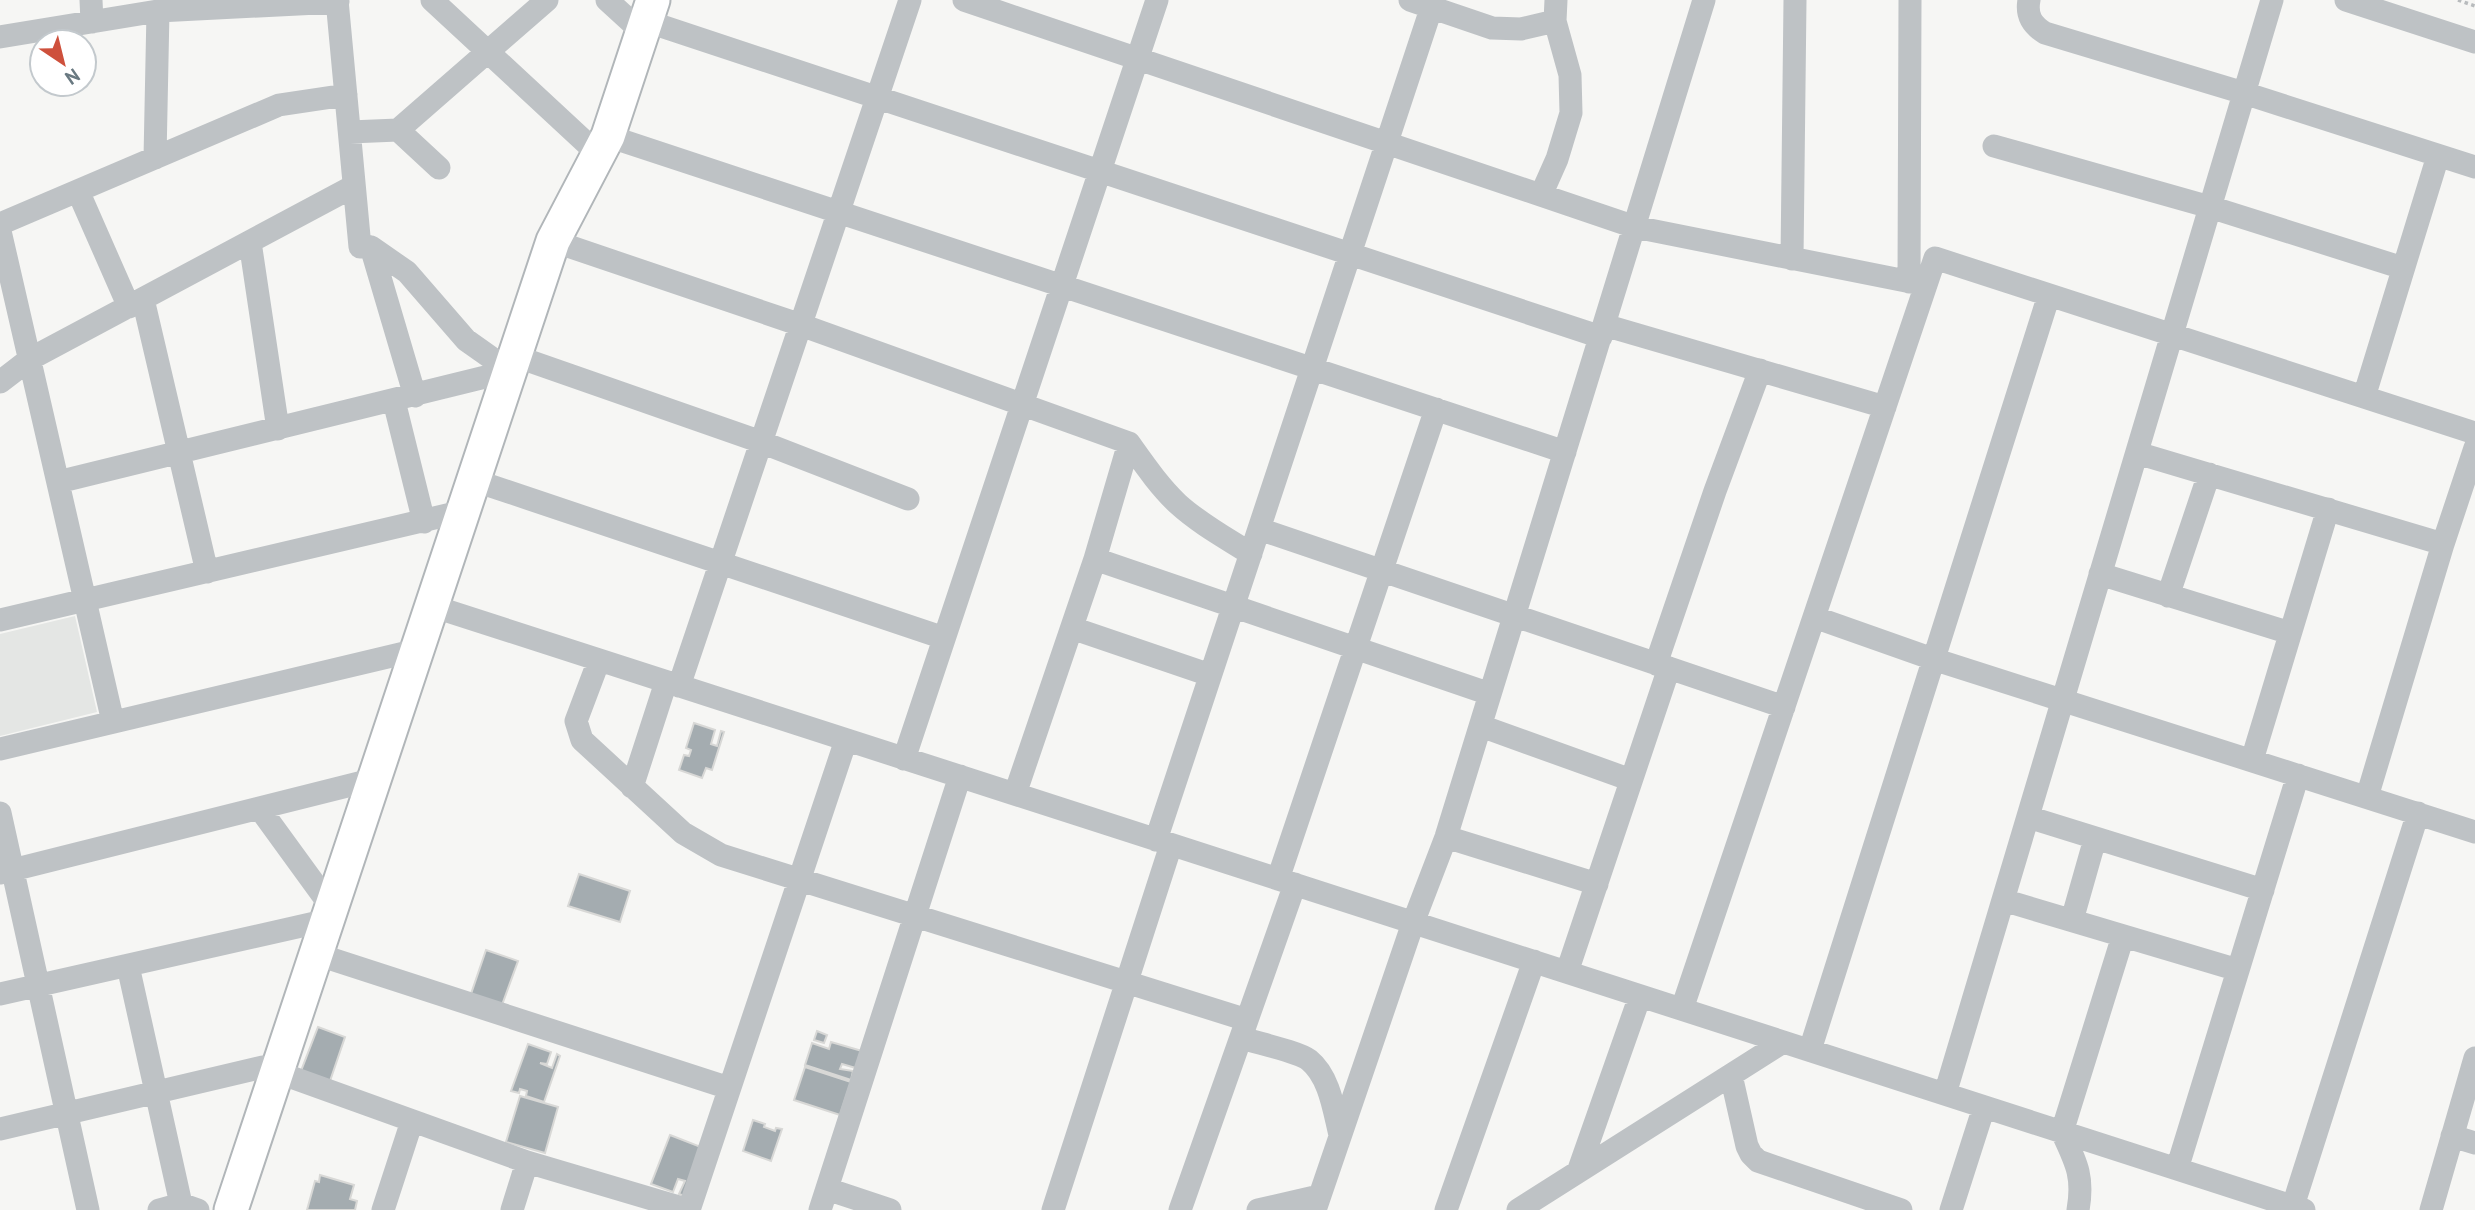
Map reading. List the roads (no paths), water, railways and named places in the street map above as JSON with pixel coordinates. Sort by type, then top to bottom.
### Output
[{"type":"street","points":[[432,0],[488,52],[603,145],[838,212],[1565,452]]},
{"type":"street","points":[[349,132],[398,130],[547,0]]},
{"type":"street","points":[[607,0],[647,18],[877,97],[1350,253],[1602,331],[1760,370],[1885,407]]},
{"type":"street","points":[[632,787],[720,563],[910,0]]},
{"type":"street","points":[[964,0],[1635,227],[1917,284]]},
{"type":"street","points":[[904,758],[1157,0]]},
{"type":"street","points":[[1410,0],[1433,3],[1492,28],[1521,29],[1555,11],[1570,75],[1571,113],[1557,159],[1541,195]]},
{"type":"street","points":[[1258,1210],[1317,1203],[1413,923],[1446,837],[1704,0]]},
{"type":"street","points":[[1792,258],[1795,0]]},
{"type":"street","points":[[1682,1009],[1885,407],[1917,284],[1910,0]]},
{"type":"street","points":[[2029,0],[2030,18],[2034,26],[2045,33],[2475,167]]},
{"type":"street","points":[[1945,1094],[2272,0]]},
{"type":"street","points":[[2346,0],[2475,42]]},
{"type":"street","points":[[0,37],[91,11],[158,11],[338,1],[360,247],[371,247],[407,272],[466,340],[512,364],[761,442],[908,499]]},
{"type":"street","points":[[1053,1210],[1126,982],[1210,675],[1433,3]]},
{"type":"street","points":[[155,158],[158,11]]},
{"type":"street","points":[[231,1210],[553,241],[603,145],[647,18]]},
{"type":"street","points":[[0,224],[279,105],[346,94]]},
{"type":"street","points":[[398,130],[439,168]]},
{"type":"street","points":[[1994,146],[2210,206],[2403,268]]},
{"type":"street","points":[[2364,397],[2438,156]]},
{"type":"street","points":[[0,382],[30,359],[354,186]]},
{"type":"street","points":[[78,191],[136,303],[179,453],[207,572]]},
{"type":"street","points":[[0,231],[113,722]]},
{"type":"street","points":[[553,241],[801,325],[1129,443],[1157,481],[1178,503],[1205,525],[1251,554]]},
{"type":"street","points":[[250,242],[278,429]]},
{"type":"street","points":[[371,247],[405,398],[424,522]]},
{"type":"street","points":[[1917,284],[1935,258],[2475,433]]},
{"type":"street","points":[[1810,1051],[2049,295]]},
{"type":"street","points":[[58,482],[405,398],[512,364]]},
{"type":"street","points":[[1567,972],[1631,779],[1715,491],[1760,370]]},
{"type":"street","points":[[1180,1210],[1245,1029],[1356,648],[1436,409]]},
{"type":"street","points":[[1016,794],[1095,559],[1129,443]]},
{"type":"street","points":[[2367,797],[2443,544],[2475,448]]},
{"type":"street","points":[[2137,453],[2443,544]]},
{"type":"street","points":[[2168,596],[2209,474]]},
{"type":"street","points":[[0,620],[424,522],[468,496],[720,563],[944,638]]},
{"type":"street","points":[[2252,760],[2328,509]]},
{"type":"street","points":[[1259,529],[1784,707]]},
{"type":"street","points":[[1095,559],[1490,694]]},
{"type":"street","points":[[2100,574],[2290,633]]},
{"type":"street","points":[[432,606],[2299,1208],[2418,813]]},
{"type":"street","points":[[1814,617],[1933,659],[2475,832]]},
{"type":"street","points":[[1072,628],[1210,675]]},
{"type":"street","points":[[0,749],[417,650]]},
{"type":"street","points":[[599,660],[576,721],[582,740],[683,833],[721,855],[1126,982],[1245,1029],[1308,1059],[1329,1090],[1340,1135]]},
{"type":"street","points":[[1481,726],[1631,779]]},
{"type":"street","points":[[0,1129],[263,1067],[527,1162],[689,1210],[846,740]]},
{"type":"street","points":[[2177,1169],[2298,775]]},
{"type":"street","points":[[890,1210],[823,1199],[960,776]]},
{"type":"street","points":[[6,871],[375,779]]},
{"type":"street","points":[[260,809],[330,914]]},
{"type":"street","points":[[0,813],[6,871],[38,986],[88,1210]]},
{"type":"street","points":[[2028,817],[2263,890]]},
{"type":"street","points":[[1446,837],[1597,884]]},
{"type":"street","points":[[2071,920],[2095,839]]},
{"type":"street","points":[[2003,900],[2238,970]]},
{"type":"street","points":[[0,995],[128,966],[330,914]]},
{"type":"street","points":[[2078,1210],[2081,1177],[2062,1132],[2123,936]]},
{"type":"street","points":[[316,954],[729,1088]]},
{"type":"street","points":[[1446,1210],[1534,961]]},
{"type":"street","points":[[128,966],[156,1092],[190,1207],[159,1210]]},
{"type":"street","points":[[1578,1172],[1640,996]]},
{"type":"street","points":[[1518,1210],[1783,1042]]},
{"type":"street","points":[[2431,1210],[2475,1058]]},
{"type":"street","points":[[1731,1075],[1747,1146],[1758,1161],[1901,1210]]},
{"type":"street","points":[[1951,1210],[1983,1107]]},
{"type":"street","points":[[383,1210],[412,1121]]},
{"type":"street","points":[[2452,1136],[2475,1143]]},
{"type":"street","points":[[512,1210],[527,1162]]}]
